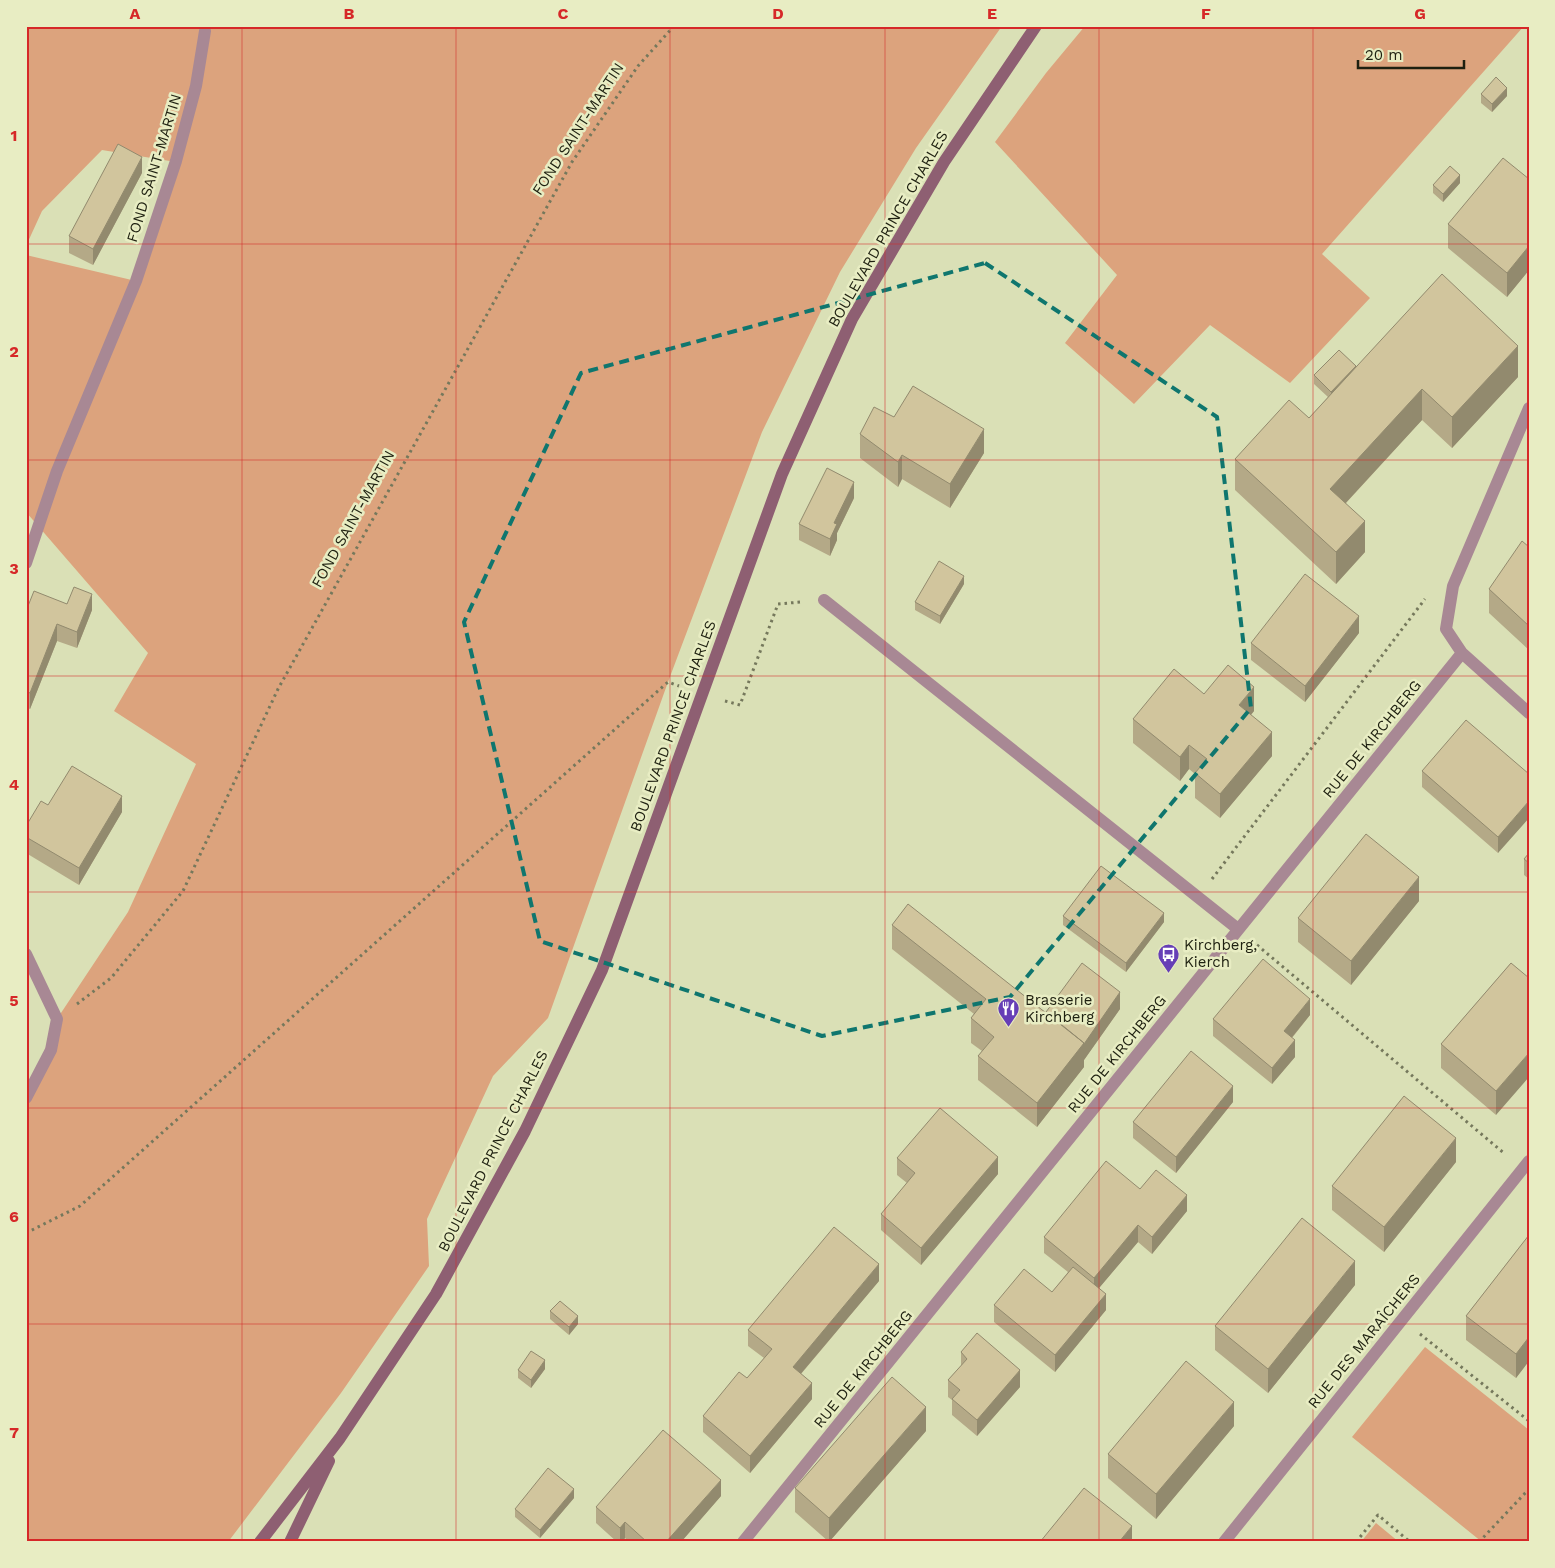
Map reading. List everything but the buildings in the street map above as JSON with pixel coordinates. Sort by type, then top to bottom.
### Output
[{"type":"main road","name":"BOULEVARD PRINCE CHARLES","points":[[260,1542],[340,1438],[436,1294],[525,1131],[602,970],[782,474],[852,319],[944,162],[1036,26]]},
{"type":"main road","name":"BOULEVARD PRINCE CHARLES","points":[[290,1542],[340,1438]]},
{"type":"street","name":"FOND SAINT-MARTIN","points":[[26,563],[58,471],[136,281],[155,226],[176,161],[196,86],[205,31]]},
{"type":"street","points":[[1529,408],[1453,586],[1446,629],[1462,653],[1529,713]]},
{"type":"street","points":[[824,600],[1238,929]]},
{"type":"street","name":"RUE DE KIRCHBERG","points":[[743,1542],[1462,653]]},
{"type":"street","points":[[26,954],[57,1019],[51,1050],[26,1098]]},
{"type":"street","name":"RUE DES MARAÎCHERS","points":[[1224,1542],[1526,1165]]},
{"type":"path","name":"FOND SAINT-MARTIN","points":[[57,1019],[111,978],[183,891],[278,689],[572,162],[638,66],[674,26]]},
{"type":"path","points":[[1198,897],[1425,598],[1453,586]]},
{"type":"path","points":[[26,1233],[80,1206],[668,682],[740,705],[778,604],[824,600]]},
{"type":"path","points":[[1257,945],[1526,1165]]},
{"type":"path","points":[[1402,1319],[1529,1421]]},
{"type":"path","points":[[1479,1542],[1529,1489]]},
{"type":"path","points":[[1356,1542],[1378,1515],[1410,1542]]},
{"type":"highlighted area","points":[[985,263],[1217,417],[1251,708],[1010,997],[822,1036],[540,941],[464,622],[581,373]]},
{"type":"shaded area","points":[[26,26],[1002,26],[916,148],[840,272],[762,432],[668,682],[548,1018],[493,1076],[427,1219],[429,1266],[341,1393],[228,1542],[26,1542],[26,1098],[57,1019],[128,912],[196,764],[114,711],[148,653],[26,512],[26,255],[136,281],[176,162],[102,150],[42,211],[26,246]]},
{"type":"shaded area","points":[[1085,26],[1524,26],[1322,254],[1370,298],[1290,383],[1210,325],[1134,404],[1065,343],[1117,275],[995,142],[1046,73]]},
{"type":"shaded area","points":[[1425,1347],[1529,1430],[1529,1542],[1482,1542],[1352,1437]]},
{"type":"shaded area","points":[[1376,1523],[1399,1542],[1361,1542]]},
{"type":"place","name":"Kirchberg, Kierch","points":[[1168,973]]},
{"type":"place","name":"Brasserie Kirchberg","points":[[1009,1028]]}]
